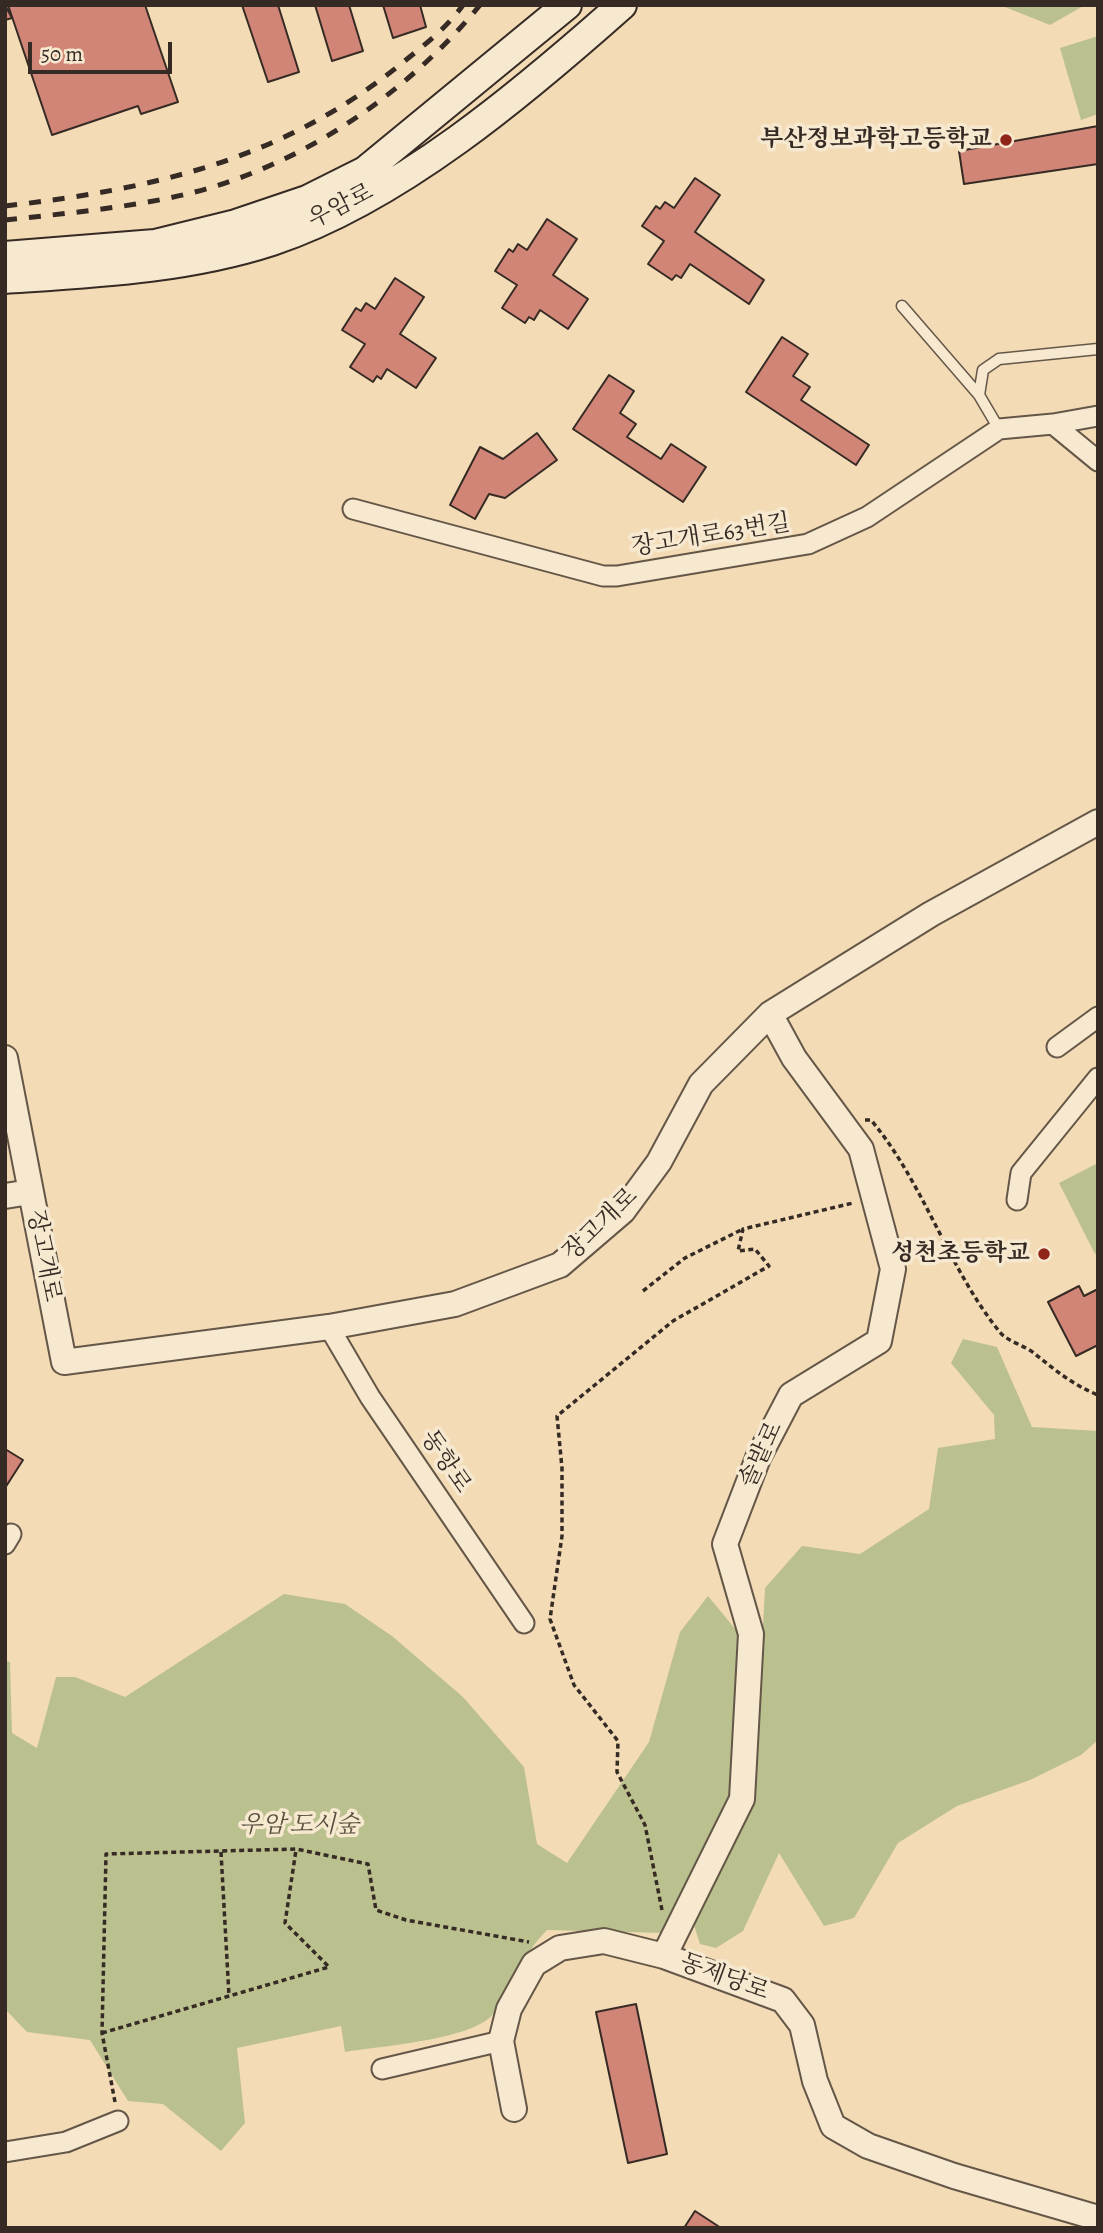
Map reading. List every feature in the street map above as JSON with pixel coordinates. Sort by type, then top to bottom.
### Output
[{"type":"main road","name":"우암로","points":[[5,279],[173,265],[273,240],[340,211],[422,165],[549,70],[622,5]]},
{"type":"main road","name":"우암로","points":[[5,256],[155,244],[236,224],[307,200],[365,171],[559,10]]},
{"type":"street","name":"장고개로63번길","points":[[353,509],[603,576],[617,576],[808,544],[867,517],[999,429],[1098,416]]},
{"type":"street","points":[[1053,424],[1098,461]]},
{"type":"street","name":"장고개로","points":[[5,1058],[64,1362],[329,1327],[455,1304],[560,1265],[622,1211],[659,1162],[701,1084],[770,1014],[931,914],[1098,822]]},
{"type":"street","name":"솔밭로","points":[[658,1955],[742,1799],[751,1634],[725,1544],[758,1458],[791,1395],[879,1342],[893,1269],[861,1149],[793,1058],[770,1014]]},
{"type":"street","points":[[1057,1047],[1098,1017]]},
{"type":"street","points":[[1017,1200],[1021,1173],[1098,1078]]},
{"type":"street","name":"장고개로","points":[[5,1196],[30,1192]]},
{"type":"street","name":"동항로","points":[[329,1327],[370,1397],[524,1623]]},
{"type":"street","name":"동제당로","points":[[514,2109],[501,2041],[509,2009],[534,1964],[560,1948],[604,1941],[658,1955],[783,2000],[802,2025],[815,2081],[833,2126],[880,2150],[954,2176],[1098,2218]]},
{"type":"street","points":[[382,2069],[501,2041]]},
{"type":"street","points":[[5,2152],[66,2142],[118,2121]]},
{"type":"lane","points":[[902,306],[979,396],[999,429]]},
{"type":"lane","points":[[979,396],[983,370],[999,359],[1098,349]]},
{"type":"path","points":[[838,1118],[871,1120],[900,1156],[922,1200],[1000,1334],[1032,1351],[1077,1387],[1098,1395]]},
{"type":"path","points":[[643,1291],[685,1258],[743,1229],[874,1198]]},
{"type":"path","points":[[658,1955],[662,1911],[645,1825],[617,1772],[618,1741],[574,1685],[550,1619],[562,1536],[562,1468],[557,1416],[673,1321],[769,1266],[755,1249],[738,1251],[743,1229]]},
{"type":"path","points":[[102,2033],[329,1967],[285,1923],[296,1849]]},
{"type":"path","points":[[118,2121],[102,2033],[106,1854],[296,1849],[368,1864],[376,1910],[406,1920],[560,1948]]},
{"type":"path","points":[[221,1851],[229,1996]]},
{"type":"green space","points":[[1000,5],[1085,5],[1050,25]]},
{"type":"green space","points":[[1098,36],[1098,114],[1081,120],[1060,48]]},
{"type":"green space","points":[[1098,1163],[1098,1252],[1095,1254],[1059,1183]]},
{"type":"green space","points":[[963,1339],[997,1347],[1032,1427],[1098,1431],[1098,1740],[1081,1755],[1030,1780],[957,1806],[898,1843],[854,1918],[824,1926],[779,1853],[743,1931],[716,1948],[700,1944],[693,1922],[754,1797],[765,1588],[802,1546],[860,1554],[929,1509],[938,1448],[995,1439],[994,1415],[951,1363]]},
{"type":"green space","name":"우암 도시숲","points":[[284,1594],[345,1604],[392,1636],[463,1697],[524,1767],[537,1844],[567,1863],[649,1742],[680,1632],[708,1596],[741,1636],[729,1800],[666,1933],[547,1930],[524,1960],[495,2012],[484,2022],[448,2035],[345,2052],[341,2026],[237,2048],[245,2123],[221,2151],[163,2104],[128,2101],[90,2040],[27,2032],[5,2009],[5,1661],[10,1662],[12,1733],[37,1748],[56,1677],[75,1677],[125,1697]]},
{"type":"building","points":[[5,5],[12,18],[5,20]]},
{"type":"building","points":[[8,5],[145,5],[178,102],[141,114],[138,106],[52,135]]},
{"type":"building","points":[[242,5],[278,5],[299,72],[268,82]]},
{"type":"building","points":[[315,5],[349,5],[363,51],[332,61]]},
{"type":"building","points":[[383,5],[420,5],[426,27],[393,38]]},
{"type":"building","points":[[1098,126],[1098,164],[964,184],[959,151]]},
{"type":"building","points":[[695,178],[720,195],[695,232],[764,280],[749,304],[690,264],[681,278],[676,275],[672,280],[648,264],[664,241],[642,226],[656,206],[660,209],[665,202],[674,208]]},
{"type":"building","points":[[547,219],[577,239],[553,275],[588,299],[568,329],[540,310],[534,320],[529,317],[525,323],[502,308],[517,285],[495,271],[509,249],[513,252],[518,244],[527,250]]},
{"type":"building","points":[[395,278],[424,297],[400,334],[436,358],[416,388],[387,369],[381,379],[377,376],[373,382],[350,367],[365,344],[342,330],[356,308],[361,311],[366,303],[375,309]]},
{"type":"building","points":[[782,337],[808,354],[793,376],[810,387],[801,400],[869,445],[856,465],[746,392]]},
{"type":"building","points":[[609,375],[634,391],[620,413],[636,424],[627,437],[661,459],[671,444],[706,467],[683,502],[573,429]]},
{"type":"building","points":[[537,433],[557,460],[505,498],[489,494],[475,519],[450,505],[480,447],[503,459]]},
{"type":"building","points":[[1079,1286],[1084,1296],[1098,1289],[1098,1345],[1076,1356],[1048,1302]]},
{"type":"building","points":[[5,1449],[23,1460],[5,1488]]},
{"type":"building","points":[[636,2004],[667,2154],[628,2163],[596,2012]]},
{"type":"building","points":[[695,2211],[721,2228],[684,2228]]},
{"type":"railway","points":[[5,206],[60,199],[164,179],[263,147],[356,97],[426,43],[463,5]]},
{"type":"railway","points":[[5,220],[169,198],[214,187],[257,171],[341,128],[379,101],[416,71],[480,5]]},
{"type":"place","name":"부산정보과학고등학교","points":[[1006,140]]},
{"type":"place","name":"성천초등학교","points":[[1044,1254]]}]
